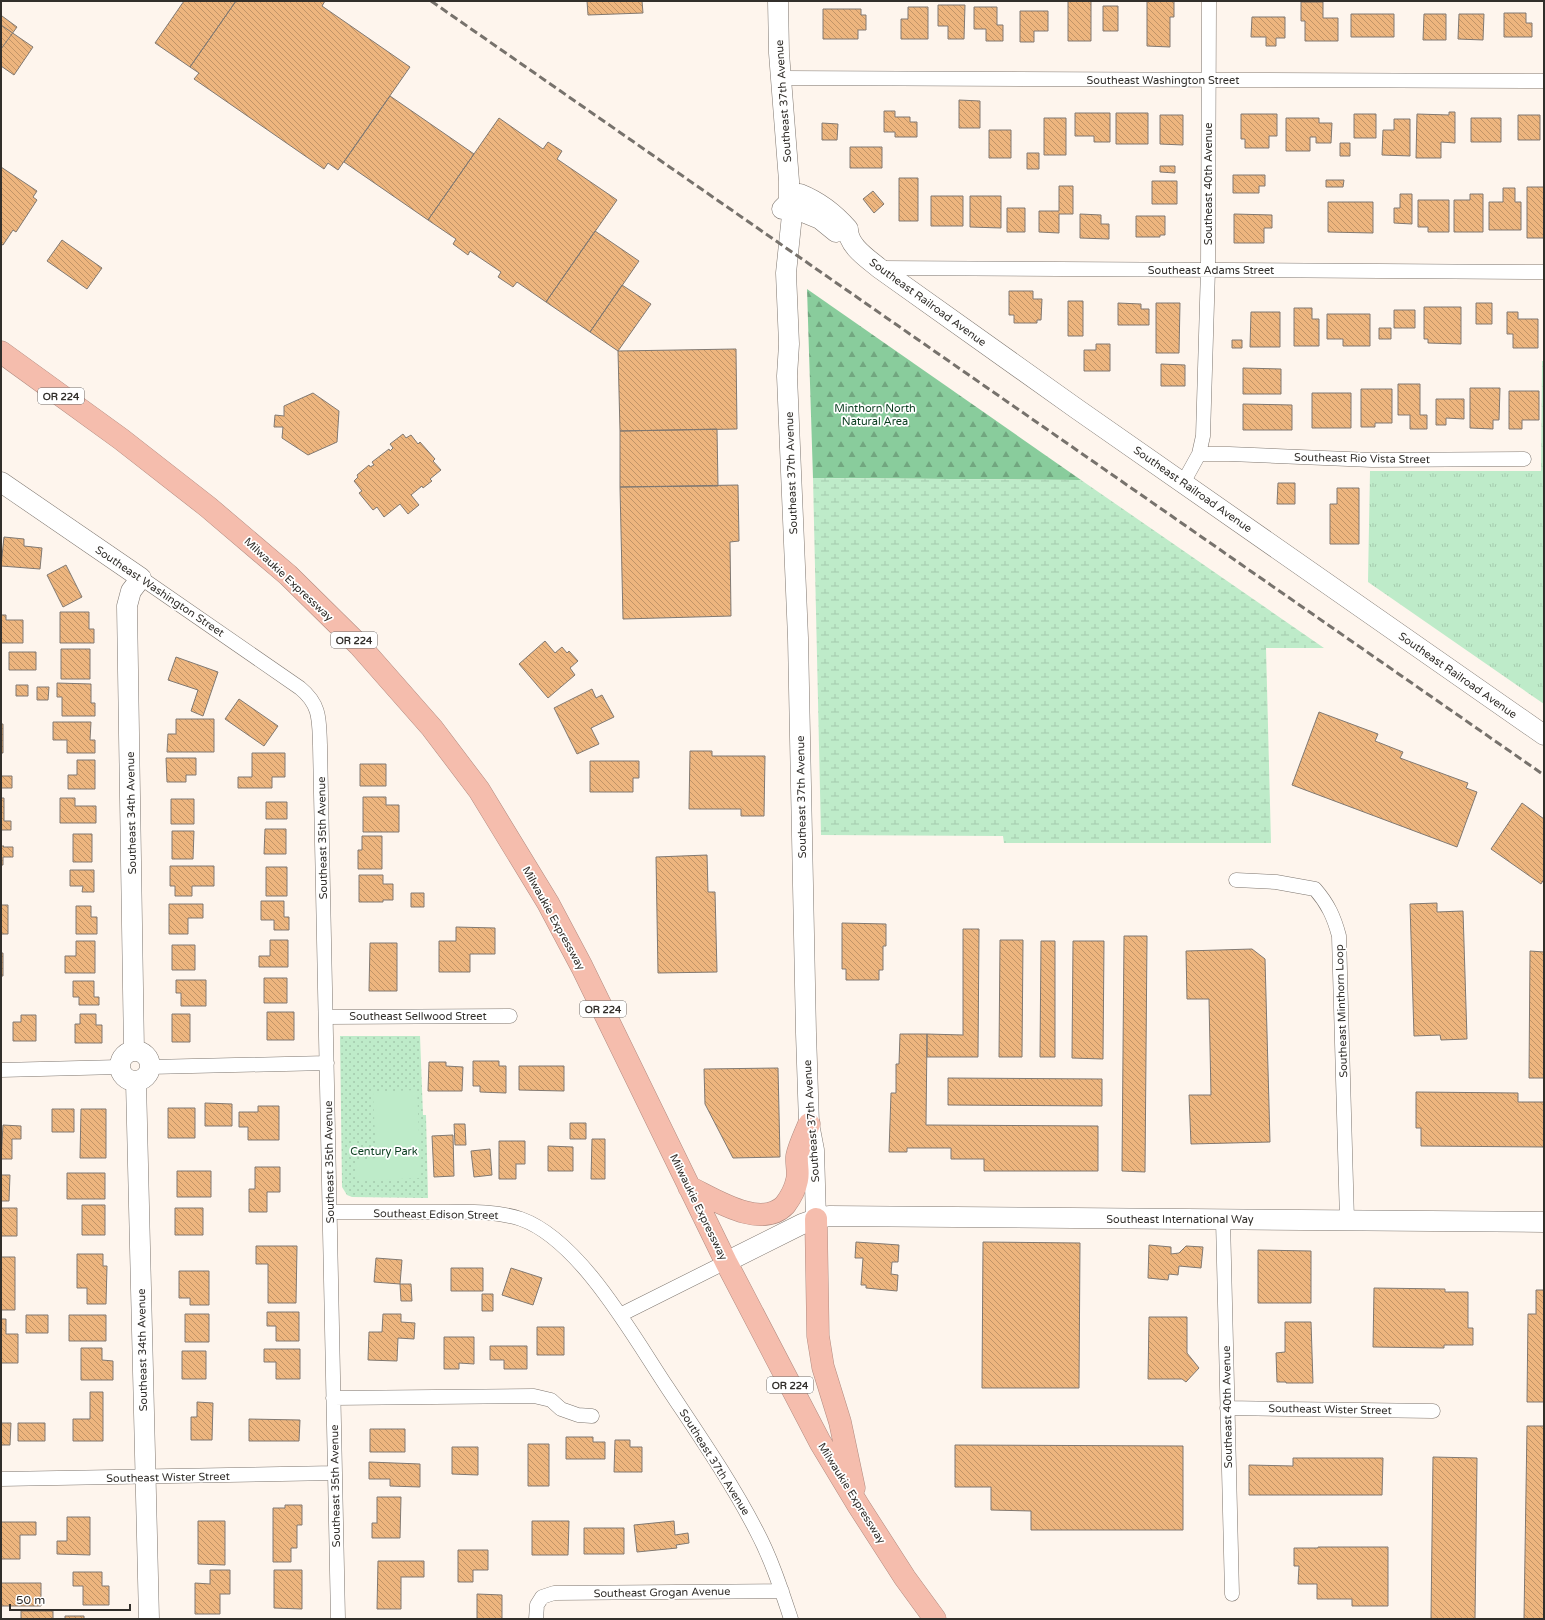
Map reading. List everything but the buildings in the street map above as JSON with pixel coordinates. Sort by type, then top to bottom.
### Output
[{"type":"highway","name":"Milwaukie Expressway","points":[[1,352],[133,449],[208,507],[288,575],[359,645],[432,728],[479,790],[548,903],[612,1026],[726,1262],[820,1442],[905,1578],[935,1619]]},
{"type":"highway","points":[[689,1187],[740,1211],[762,1215],[772,1213],[782,1208],[793,1193],[797,1180],[797,1155],[809,1124]]},
{"type":"highway","points":[[816,1219],[818,1336],[823,1367],[840,1422],[858,1505]]},
{"type":"street","name":"Southeast 37th Avenue","points":[[778,1],[789,181],[789,202],[782,209],[778,243],[779,345],[787,376],[798,638],[805,1025],[809,1124],[814,1150],[816,1219]]},
{"type":"street","name":"Southeast 40th Avenue","points":[[1183,483],[1199,454],[1203,436],[1208,270],[1209,1]]},
{"type":"street","name":"Southeast Washington Street","points":[[782,78],[1544,81]]},
{"type":"street","name":"Southeast Railroad Avenue","points":[[789,202],[800,194],[820,203],[830,210],[848,230],[848,236],[857,249],[879,268],[1183,483],[1544,734]]},
{"type":"street","name":"Southeast Adams Street","points":[[879,268],[1544,272]]},
{"type":"street","name":"Southeast Rio Vista Street","points":[[1199,454],[1372,460],[1524,459]]},
{"type":"street","name":"Southeast Washington Street","points":[[1,482],[293,682],[306,692],[315,705]]},
{"type":"street","name":"Southeast 34th Avenue","points":[[134,1051],[128,606],[131,591],[141,578]]},
{"type":"street","name":"Southeast 35th Avenue","points":[[315,705],[318,712],[320,739],[338,1619]]},
{"type":"street","name":"Southeast Minthorn Loop","points":[[1236,880],[1276,882],[1315,889],[1326,902],[1334,918],[1339,936],[1347,1220]]},
{"type":"street","name":"Southeast Sellwood Street","points":[[326,1017],[510,1016]]},
{"type":"street","points":[[134,1051],[140,1052],[146,1056],[150,1067],[146,1077],[136,1082],[124,1078],[119,1067],[122,1057],[134,1051]]},
{"type":"street","points":[[150,1067],[327,1062]]},
{"type":"street","points":[[1,1070],[119,1067]]},
{"type":"street","name":"Southeast 34th Avenue","points":[[136,1082],[148,1619]]},
{"type":"street","name":"Southeast Edison Street","points":[[330,1212],[474,1212],[501,1214],[522,1220],[543,1231],[568,1251],[607,1296],[620,1315]]},
{"type":"street","name":"Southeast International Way","points":[[816,1219],[829,1216],[851,1216],[1544,1222]]},
{"type":"street","points":[[620,1315],[802,1224],[816,1219]]},
{"type":"street","name":"Southeast 40th Avenue","points":[[1223,1220],[1232,1594]]},
{"type":"street","name":"Southeast 37th Avenue","points":[[620,1315],[693,1426],[739,1500],[762,1544],[782,1591],[791,1619]]},
{"type":"street","points":[[334,1398],[534,1396],[551,1400],[561,1410],[578,1415],[592,1416]]},
{"type":"street","name":"Southeast Wister Street","points":[[1227,1408],[1433,1410]]},
{"type":"street","name":"Southeast Wister Street","points":[[1,1480],[335,1473]]},
{"type":"street","name":"Southeast Grogan Avenue","points":[[536,1619],[537,1604],[542,1596],[554,1593],[782,1591]]},
{"type":"green space","name":"Minthorn North Natural Area","points":[[807,289],[1081,480],[813,478]]},
{"type":"green space","points":[[1542,361],[1544,361],[1544,704],[1368,582],[1370,471],[1541,471]]},
{"type":"green space","points":[[813,478],[1081,480],[1324,648],[1266,648],[1271,843],[1004,843],[1003,836],[821,835]]},
{"type":"green space","name":"Century Park","points":[[340,1036],[420,1036],[423,1115],[426,1115],[428,1198],[352,1197],[347,1195],[342,1187]]},
{"type":"green space","points":[[417,1090],[421,1178],[356,1181],[355,1160],[376,1158],[373,1092]]},
{"type":"railway","points":[[431,1],[1544,775]]}]
